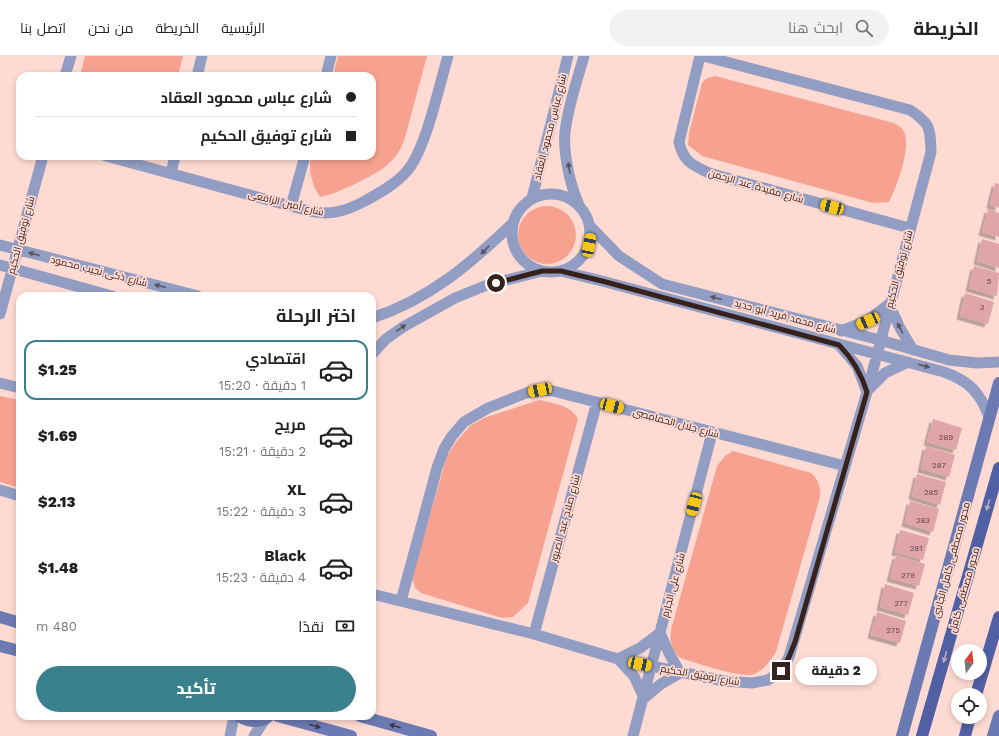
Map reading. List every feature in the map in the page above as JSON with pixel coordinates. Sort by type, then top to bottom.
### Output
[{"type":"main road","name":"محور مصطفى كامل","points":[[922,736],[999,468]]},
{"type":"main road","points":[[978,688],[999,617]]},
{"type":"main road","points":[[964,736],[968,724]]},
{"type":"street","points":[[66,72],[71,56]]},
{"type":"street","points":[[198,72],[202,56]]},
{"type":"street","points":[[327,72],[331,56]]},
{"type":"street","name":"شارع أمين الرافعى","points":[[121,160],[320,213],[330,214],[342,211],[386,188],[407,171],[422,144],[448,56]]},
{"type":"street","name":"شارع عباس محمود العقاد","points":[[532,198],[568,56]]},
{"type":"street","name":"شارع عباس محمود العقاد","points":[[579,205],[572,190],[565,147],[565,132],[584,56]]},
{"type":"street","name":"شارع مفيدة عبد الرحمن","points":[[701,56],[679,142],[682,154],[688,161],[709,173],[909,228]]},
{"type":"street","name":"شارع توفيق الحكيم","points":[[376,595],[534,634],[618,659],[680,673],[730,682],[752,683],[768,680],[781,671],[795,642],[867,392],[909,228],[931,152],[930,135],[924,119],[910,110],[701,56]]},
{"type":"street","name":"شارع توفيق الحكيم","points":[[0,314],[16,249],[42,160]]},
{"type":"street","points":[[171,173],[175,160]]},
{"type":"street","points":[[291,206],[304,160]]},
{"type":"street","points":[[376,350],[386,339],[403,327],[455,298],[487,285],[542,271],[561,271],[570,268],[584,254],[589,245],[590,226],[588,218],[579,205],[571,199],[552,194],[532,198],[517,212],[513,223],[512,235],[514,247],[521,258],[530,266],[542,271]]},
{"type":"street","points":[[376,316],[448,280],[480,255],[513,223]]},
{"type":"street","name":"شارع محمد فريد أبو حديد","points":[[590,226],[619,256],[662,284],[880,340],[949,360],[977,363],[999,362]]},
{"type":"street","name":"شارع ذكى نجيب محمود","points":[[0,245],[183,292]]},
{"type":"street","name":"شارع ذكى نجيب محمود","points":[[0,265],[98,292]]},
{"type":"street","name":"شارع محمد فريد أبو حديد","points":[[561,271],[908,362],[957,377],[969,385],[983,401],[990,417]]},
{"type":"street","points":[[841,331],[868,321],[889,304],[900,328],[913,350]]},
{"type":"street","points":[[839,345],[857,366],[867,392],[885,373],[908,362]]},
{"type":"street","points":[[0,382],[16,387]]},
{"type":"street","name":"محور مصطفى كامل الجانبى","points":[[902,736],[999,383]]},
{"type":"street","name":"شارع جلال الحمامصى","points":[[401,601],[437,468],[444,449],[464,422],[488,408],[526,394],[540,390],[553,391],[845,466]]},
{"type":"street","name":"شارع صلاح عبد الصبور","points":[[534,634],[597,402]]},
{"type":"street","name":"شارع على الجارم","points":[[633,736],[712,433]]},
{"type":"street","points":[[0,490],[16,495]]},
{"type":"street","points":[[0,617],[16,622]]},
{"type":"street","points":[[660,633],[680,673],[661,684],[644,698],[634,676],[618,659],[640,648],[660,633]]},
{"type":"street","points":[[0,646],[16,650]]},
{"type":"street","points":[[993,736],[999,716]]},
{"type":"street","points":[[230,736],[233,720]]},
{"type":"street","points":[[254,736],[265,720]]},
{"type":"street","points":[[293,720],[351,736]]},
{"type":"street","points":[[374,720],[431,736]]},
{"type":"shaded area","points":[[85,56],[183,56],[179,72],[81,72]]},
{"type":"shaded area","points":[[338,56],[427,56],[403,144],[393,160],[380,170],[355,184],[320,197],[311,177],[310,160],[376,160],[376,72],[334,72]]},
{"type":"shaded area","points":[[715,76],[894,123],[899,126],[905,134],[906,150],[899,178],[889,202],[873,203],[702,156],[688,145],[689,133],[702,83],[707,78]]},
{"type":"shaded area","points":[[541,206],[553,206],[568,214],[576,229],[576,241],[568,256],[553,264],[541,264],[526,256],[518,241],[518,229],[526,214]]},
{"type":"shaded area","points":[[0,396],[16,399],[16,487],[0,482]]},
{"type":"shaded area","points":[[539,400],[566,408],[575,414],[578,419],[528,603],[513,617],[502,618],[421,593],[415,588],[412,578],[447,456],[456,442],[470,426],[484,418]]},
{"type":"shaded area","points":[[733,451],[811,473],[817,481],[820,490],[820,497],[776,652],[764,668],[754,674],[748,675],[729,672],[680,658],[674,651],[671,643],[672,626],[717,466],[725,456]]},
{"type":"building","points":[[995,183],[999,184],[999,208],[990,205]]},
{"type":"building","points":[[988,209],[999,213],[999,237],[982,232]]},
{"type":"building","points":[[982,239],[999,244],[999,268],[977,261]]},
{"type":"building","points":[[974,266],[999,273],[997,296],[969,288]]},
{"type":"building","points":[[965,293],[994,302],[988,324],[960,316]]},
{"type":"building","points":[[933,419],[962,428],[956,450],[927,442]]},
{"type":"building","points":[[926,446],[955,455],[949,477],[921,469]]},
{"type":"building","points":[[917,474],[946,482],[940,505],[912,496]]},
{"type":"building","points":[[910,501],[939,509],[933,532],[905,523]]},
{"type":"building","points":[[900,530],[929,538],[923,560],[895,552]]},
{"type":"building","points":[[896,555],[925,564],[919,586],[890,578]]},
{"type":"building","points":[[885,584],[914,593],[908,615],[880,607]]},
{"type":"building","points":[[877,612],[906,621],[900,643],[871,635]]},
{"type":"route","points":[[496,283],[542,271],[561,271],[839,345],[857,366],[863,378],[867,392],[795,642],[781,671]]}]
